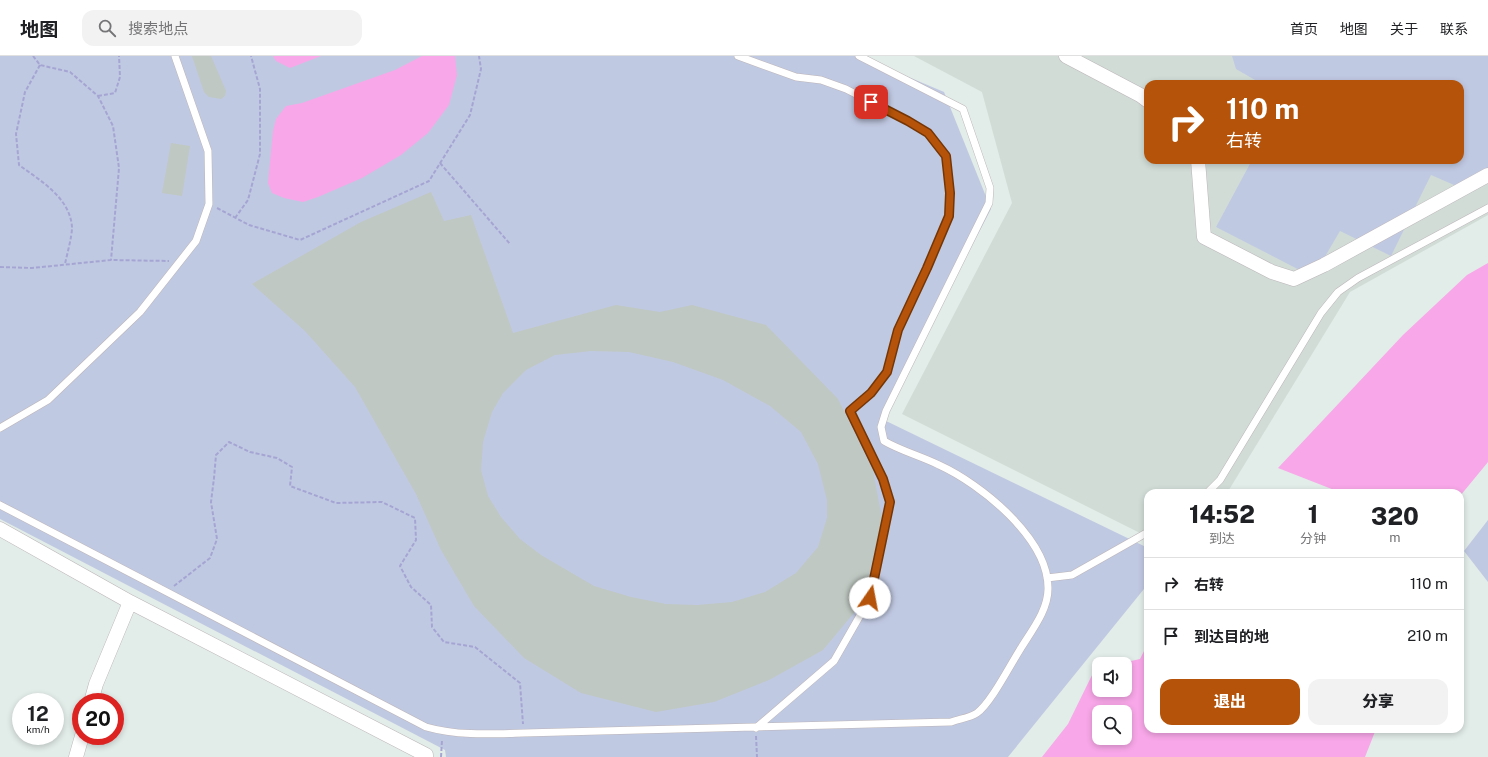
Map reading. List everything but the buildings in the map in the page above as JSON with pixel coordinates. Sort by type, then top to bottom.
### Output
[{"type":"street","points":[[1066,56],[1144,98]]},
{"type":"street","points":[[1198,164],[1204,237],[1272,272],[1294,279],[1324,265],[1488,175]]},
{"type":"street","points":[[0,529],[130,602],[426,755],[426,757]]},
{"type":"street","points":[[94,693],[130,602]]},
{"type":"street","points":[[76,757],[79,745]]},
{"type":"lane","points":[[0,428],[48,400],[140,312],[196,241],[209,204],[208,151],[175,56]]},
{"type":"lane","points":[[738,56],[796,77],[821,80],[846,89],[928,133],[946,156],[950,193],[949,216],[898,330],[887,372],[871,393],[850,411],[883,479],[890,502],[870,598],[834,660],[756,728]]},
{"type":"lane","points":[[0,505],[426,727],[442,731],[471,734],[951,722],[976,714],[990,698],[1043,612],[1048,589],[1046,566],[1028,535],[995,501],[966,479],[938,464],[898,449],[884,440],[881,427],[886,411],[989,203],[990,188],[963,109],[859,56]]},
{"type":"lane","points":[[1211,489],[1220,480],[1321,313],[1338,292],[1358,278],[1488,208]]},
{"type":"lane","points":[[1047,578],[1072,575],[1144,534]]},
{"type":"path","points":[[33,56],[40,65],[70,72],[98,96],[113,126],[119,168],[111,260]]},
{"type":"path","points":[[98,96],[116,94],[120,77],[119,56]]},
{"type":"path","points":[[235,218],[248,200],[260,154],[260,89],[251,56]]},
{"type":"path","points":[[209,204],[249,225],[300,240],[429,181],[470,115],[481,69],[479,56]]},
{"type":"path","points":[[40,65],[25,92],[16,134],[19,165],[46,185],[66,205],[72,227],[66,264]]},
{"type":"path","points":[[440,163],[510,244]]},
{"type":"path","points":[[0,267],[32,268],[111,260],[180,261]]},
{"type":"path","points":[[164,590],[178,584],[210,558],[218,539],[211,502],[216,456],[229,442],[250,452],[277,458],[292,467],[290,486],[336,503],[382,502],[415,518],[416,540],[400,566],[411,587],[431,604],[432,627],[444,642],[475,647],[520,683],[524,733]]},
{"type":"path","points":[[756,728],[756,757]]},
{"type":"path","points":[[441,757],[442,731]]},
{"type":"shaded area","points":[[0,56],[859,56],[944,92],[991,209],[882,419],[1144,546],[1144,589],[1008,757],[446,757],[445,750],[0,519]]},
{"type":"shaded area","points":[[273,56],[321,56],[290,68],[276,61]]},
{"type":"shaded area","points":[[422,56],[455,56],[457,75],[449,105],[428,133],[401,155],[362,178],[318,197],[303,202],[284,198],[272,193],[268,183],[273,131],[276,119],[286,106],[302,103],[395,70]]},
{"type":"shaded area","points":[[914,56],[1488,56],[1488,215],[1350,292],[1229,489],[1144,489],[1144,535],[902,414],[1012,203],[982,92]]},
{"type":"shaded area","points":[[1232,56],[1488,56],[1488,173],[1461,188],[1431,175],[1391,256],[1340,231],[1313,277],[1216,227],[1250,164],[1464,164],[1464,80],[1255,80],[1236,69]]},
{"type":"shaded area","points":[[1488,263],[1488,462],[1464,491],[1464,489],[1332,489],[1278,468],[1403,335],[1467,275]]},
{"type":"shaded area","points":[[1488,520],[1488,582],[1464,551]]},
{"type":"shaded area","points":[[1144,651],[1144,733],[1374,733],[1365,757],[1042,757],[1068,724],[1092,675],[1092,697],[1132,697],[1132,661],[1140,659]]},
{"type":"route","points":[[870,598],[890,502],[883,479],[850,411],[871,393],[887,372],[898,330],[949,216],[950,193],[946,156],[928,133],[871,102]]}]
